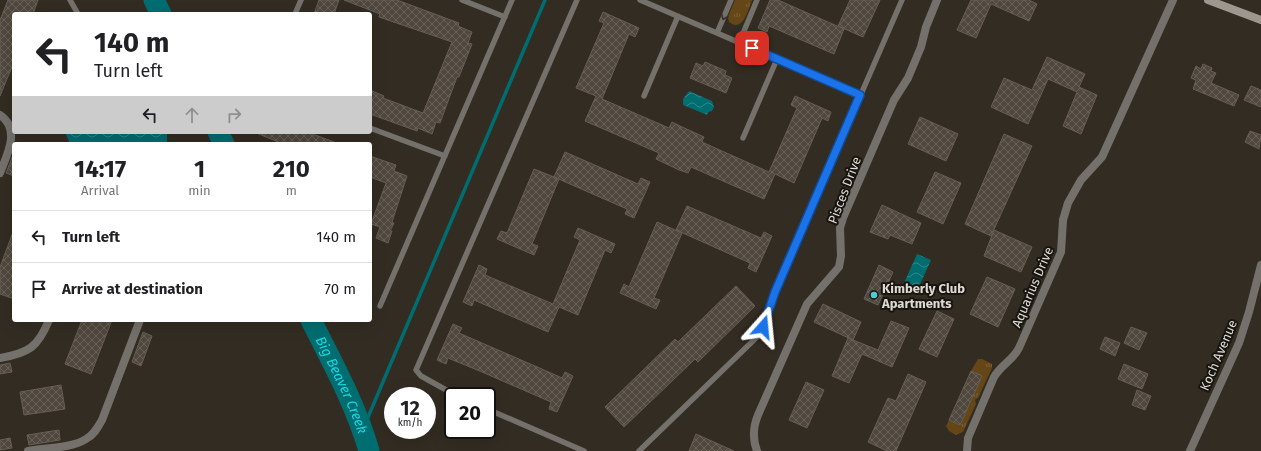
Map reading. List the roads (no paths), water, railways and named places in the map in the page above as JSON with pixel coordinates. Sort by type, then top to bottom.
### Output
[{"type":"main road","points":[[1208,0],[1261,20]]},
{"type":"street","name":"Pisces Drive","points":[[757,451],[753,439],[758,415],[807,304],[839,267],[842,256],[840,228],[843,218],[894,100],[911,72],[937,0]]},
{"type":"street","name":"Aquarius Drive","points":[[967,451],[968,438],[994,377],[999,369],[1013,357],[1019,348],[1062,252],[1063,220],[1068,203],[1081,180],[1102,157],[1173,0]]},
{"type":"street","points":[[0,115],[8,123],[12,139],[0,173]]},
{"type":"street","name":"Koch Avenue","points":[[1190,451],[1239,343],[1249,312],[1261,265]]},
{"type":"street","points":[[0,358],[28,351],[38,342],[48,322]]},
{"type":"street","points":[[28,451],[79,443],[87,439],[96,430],[102,420],[139,322]]},
{"type":"lane","points":[[70,0],[77,12]]},
{"type":"lane","points":[[296,12],[301,0]]},
{"type":"lane","points":[[462,0],[505,17]]},
{"type":"lane","points":[[380,306],[512,0]]},
{"type":"lane","points":[[444,389],[421,376],[416,370],[577,0]]},
{"type":"lane","points":[[640,0],[860,95]]},
{"type":"lane","points":[[717,33],[731,0]]},
{"type":"lane","points":[[739,43],[757,0]]},
{"type":"lane","points":[[639,451],[759,335],[775,292],[902,0]]},
{"type":"lane","points":[[644,96],[678,16]]},
{"type":"lane","points":[[743,138],[777,59]]},
{"type":"lane","points":[[372,129],[444,156]]},
{"type":"lane","points":[[496,413],[584,451]]},
{"type":"water","points":[[689,91],[712,101],[714,107],[712,111],[708,112],[707,115],[683,105],[683,99]]},
{"type":"water","points":[[66,134],[167,134],[167,142],[69,142]]},
{"type":"water","points":[[917,254],[931,260],[918,289],[904,283]]},
{"type":"waterway","name":"Big Beaver Creek","points":[[154,0],[160,12]]},
{"type":"waterway","points":[[363,429],[545,0]]},
{"type":"waterway","name":"Big Beaver Creek","points":[[219,134],[223,142]]},
{"type":"waterway","name":"Big Beaver Creek","points":[[312,322],[350,400],[364,434],[369,451]]},
{"type":"place","name":"Kimberly Club Apartments","points":[[874,295]]}]
